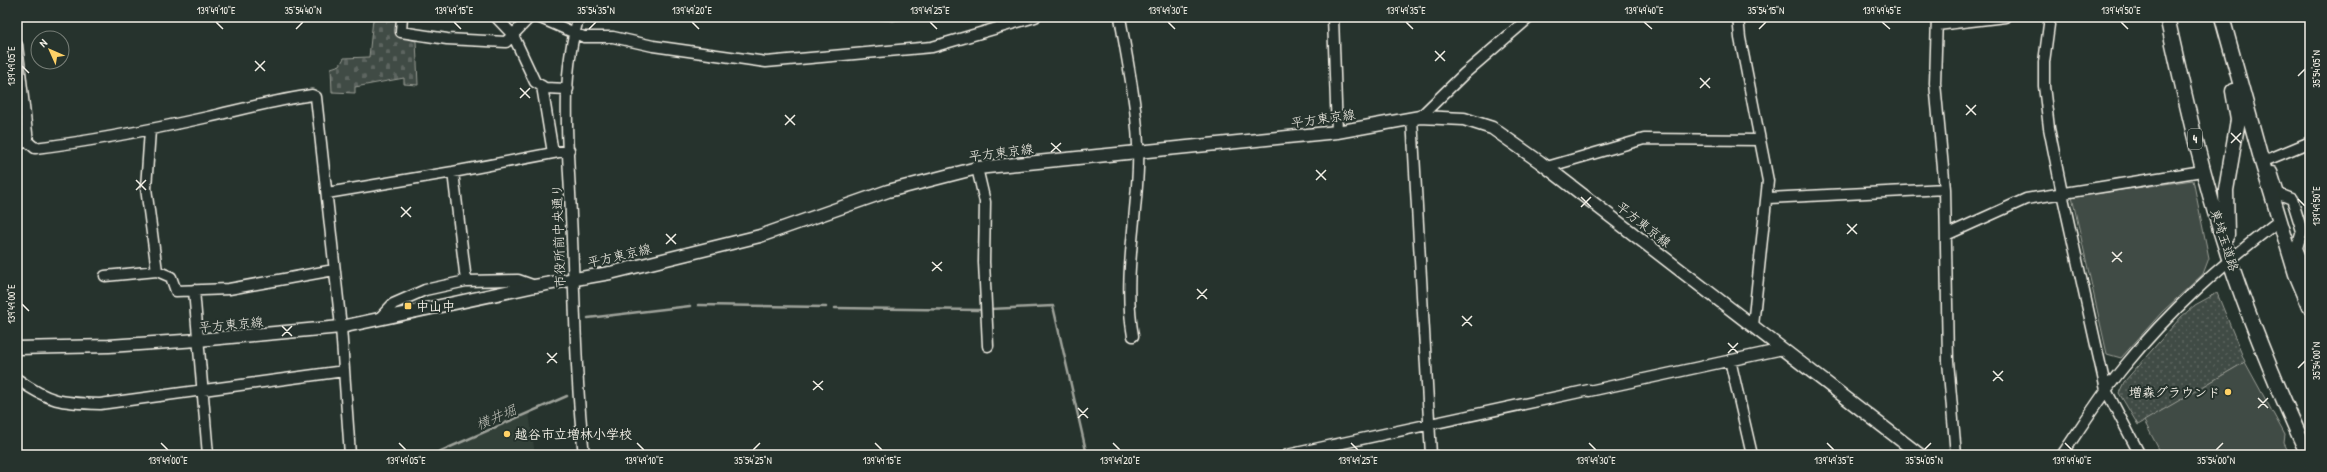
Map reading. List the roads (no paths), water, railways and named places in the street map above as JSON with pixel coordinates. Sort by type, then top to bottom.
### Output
[{"type":"highway","name":"東埼玉道路","points":[[2167,17],[2187,111],[2229,259],[2282,399],[2308,455]]},
{"type":"highway","points":[[2222,17],[2231,55],[2265,161],[2296,274],[2310,307]]},
{"type":"highway","points":[[2229,259],[2226,190],[2238,120],[2233,93],[2231,55]]},
{"type":"main road","name":"平方東京線","points":[[17,348],[109,346],[198,340],[341,327],[535,286],[572,280],[760,236],[888,191],[978,168],[1337,132],[1416,117],[1464,119],[1492,128],[1547,167],[1920,455]]},
{"type":"street","points":[[402,17],[401,32],[447,39],[506,42],[520,30],[530,17]]},
{"type":"street","points":[[496,17],[513,35],[531,76],[542,86],[554,90],[568,89]]},
{"type":"street","points":[[538,17],[584,37],[613,37],[652,46],[766,62],[932,47],[1035,17]]},
{"type":"street","name":"市役所前中央通り","points":[[579,17],[574,32],[568,89],[568,150],[572,280],[584,455]]},
{"type":"street","points":[[1120,17],[1131,87],[1138,152],[1128,310],[1133,336]]},
{"type":"street","points":[[1333,17],[1337,132]]},
{"type":"street","points":[[1431,455],[1416,117],[1530,17]]},
{"type":"street","points":[[1738,17],[1740,38],[1768,182],[1768,198],[1753,326]]},
{"type":"street","points":[[1956,455],[1950,412],[1945,189],[1935,83],[1937,21],[2005,17]]},
{"type":"street","points":[[2050,17],[2044,62],[2044,86],[2049,128],[2062,193],[2106,390],[2140,455]]},
{"type":"street","points":[[17,44],[28,142],[35,148],[92,141],[150,130],[272,100],[312,95],[316,97],[341,327],[350,455]]},
{"type":"street","points":[[542,86],[553,153]]},
{"type":"street","points":[[150,130],[146,188],[157,272]]},
{"type":"street","points":[[1547,167],[1644,139],[1760,140]]},
{"type":"street","points":[[17,143],[28,142]]},
{"type":"street","points":[[2310,142],[2265,161],[2279,194],[2292,199],[2302,231],[2298,248],[2310,280]]},
{"type":"street","points":[[327,193],[453,172],[568,150]]},
{"type":"street","points":[[978,168],[985,202],[984,262],[988,346]]},
{"type":"street","points":[[453,172],[466,281]]},
{"type":"street","points":[[1946,236],[2026,200],[2196,172]]},
{"type":"street","points":[[1768,198],[1945,189]]},
{"type":"street","points":[[2062,455],[2106,390],[2159,325],[2206,279],[2229,259],[2280,220]]},
{"type":"street","points":[[105,276],[157,272],[171,276],[176,291],[229,289],[334,270]]},
{"type":"street","points":[[379,319],[393,304],[426,290],[466,281],[518,280],[535,286]]},
{"type":"street","points":[[194,290],[204,390],[208,455]]},
{"type":"street","points":[[1287,455],[1783,350]]},
{"type":"street","points":[[1730,360],[1752,455]]},
{"type":"street","points":[[17,379],[37,394],[65,403],[100,404],[344,371]]},
{"type":"waterway","points":[[698,305],[826,307]]},
{"type":"waterway","points":[[588,318],[690,306]]},
{"type":"waterway","points":[[990,309],[1053,306],[1087,455]]},
{"type":"waterway","points":[[835,308],[980,310]]},
{"type":"waterway","name":"横井堀","points":[[432,455],[567,396]]},
{"type":"place","name":"中山中","points":[[408,306]]},
{"type":"place","name":"増森グラウンド","points":[[2228,392]]},
{"type":"place","name":"越谷市立増林小学校","points":[[507,434]]}]
